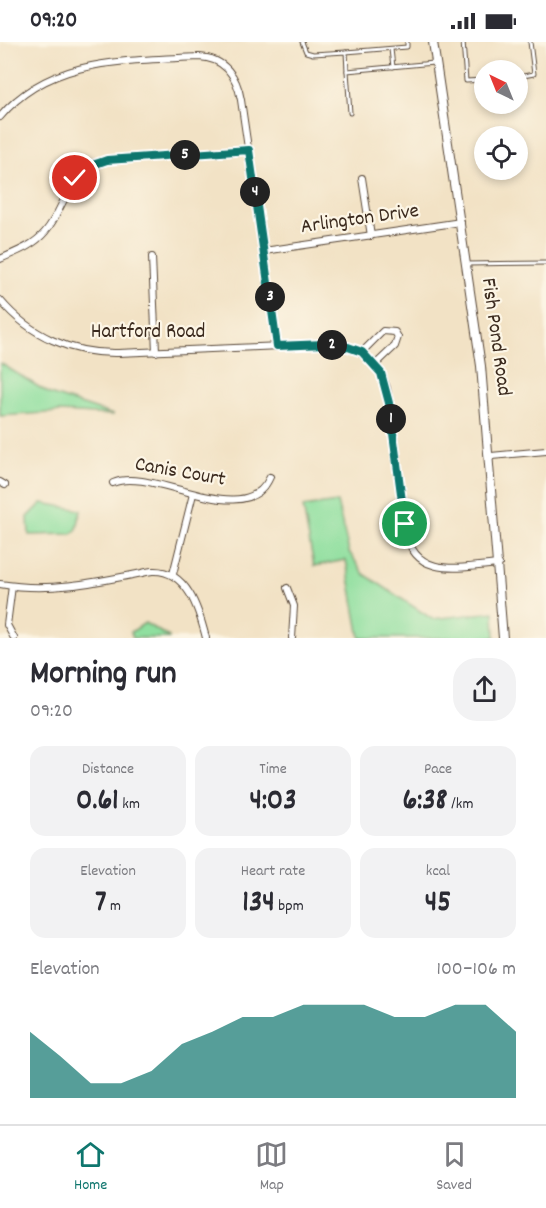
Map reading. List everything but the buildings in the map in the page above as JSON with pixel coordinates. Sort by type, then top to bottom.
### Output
[{"type":"street","name":"Fish Pond Road","points":[[433,42],[467,264],[490,456],[503,638]]},
{"type":"street","points":[[0,117],[26,92],[72,68],[101,63],[205,57],[223,65],[236,79],[249,150],[277,346]]},
{"type":"street","points":[[0,259],[27,247],[42,235],[54,219],[73,181],[93,164],[107,160],[249,150]]},
{"type":"street","points":[[362,178],[370,236]]},
{"type":"street","name":"Arlington Drive","points":[[264,251],[461,222]]},
{"type":"street","points":[[152,257],[156,352]]},
{"type":"street","name":"Hartford Road","points":[[0,300],[30,328],[70,347],[100,353],[333,345],[362,352]]},
{"type":"street","points":[[375,365],[396,344],[398,339],[395,332],[383,331],[362,352],[375,365],[387,388],[406,531],[412,550],[424,561],[436,567],[499,564]]},
{"type":"street","points":[[490,456],[546,451]]},
{"type":"street","name":"Canis Court","points":[[113,483],[133,479],[193,494],[227,499],[246,496],[263,488],[270,477]]},
{"type":"street","points":[[173,574],[193,494]]},
{"type":"street","points":[[0,584],[61,588],[152,572],[173,574],[188,590],[206,638]]},
{"type":"street","points":[[12,586],[7,625],[14,638]]},
{"type":"street","points":[[287,588],[294,606],[292,638]]},
{"type":"lane","points":[[302,42],[306,52],[313,54],[407,47],[406,42]]},
{"type":"lane","points":[[463,42],[466,81],[474,81]]},
{"type":"lane","points":[[528,75],[534,74],[530,42]]},
{"type":"lane","points":[[391,49],[393,67]]},
{"type":"lane","points":[[346,52],[350,113]]},
{"type":"lane","points":[[347,71],[436,63]]},
{"type":"lane","points":[[467,264],[546,263]]},
{"type":"green space","points":[[0,363],[50,394],[113,415],[60,412],[0,416]]},
{"type":"green space","points":[[337,502],[349,552],[364,574],[432,619],[494,612],[495,638],[360,638],[346,560],[314,566],[303,507]]},
{"type":"green space","points":[[42,503],[81,510],[77,529],[72,534],[29,535],[28,517]]},
{"type":"green space","points":[[145,623],[169,638],[133,638],[131,632]]},
{"type":"route","points":[[75,178],[87,167],[100,161],[249,150],[277,346],[325,344],[348,347],[362,352],[381,373],[387,388],[405,524]]}]
